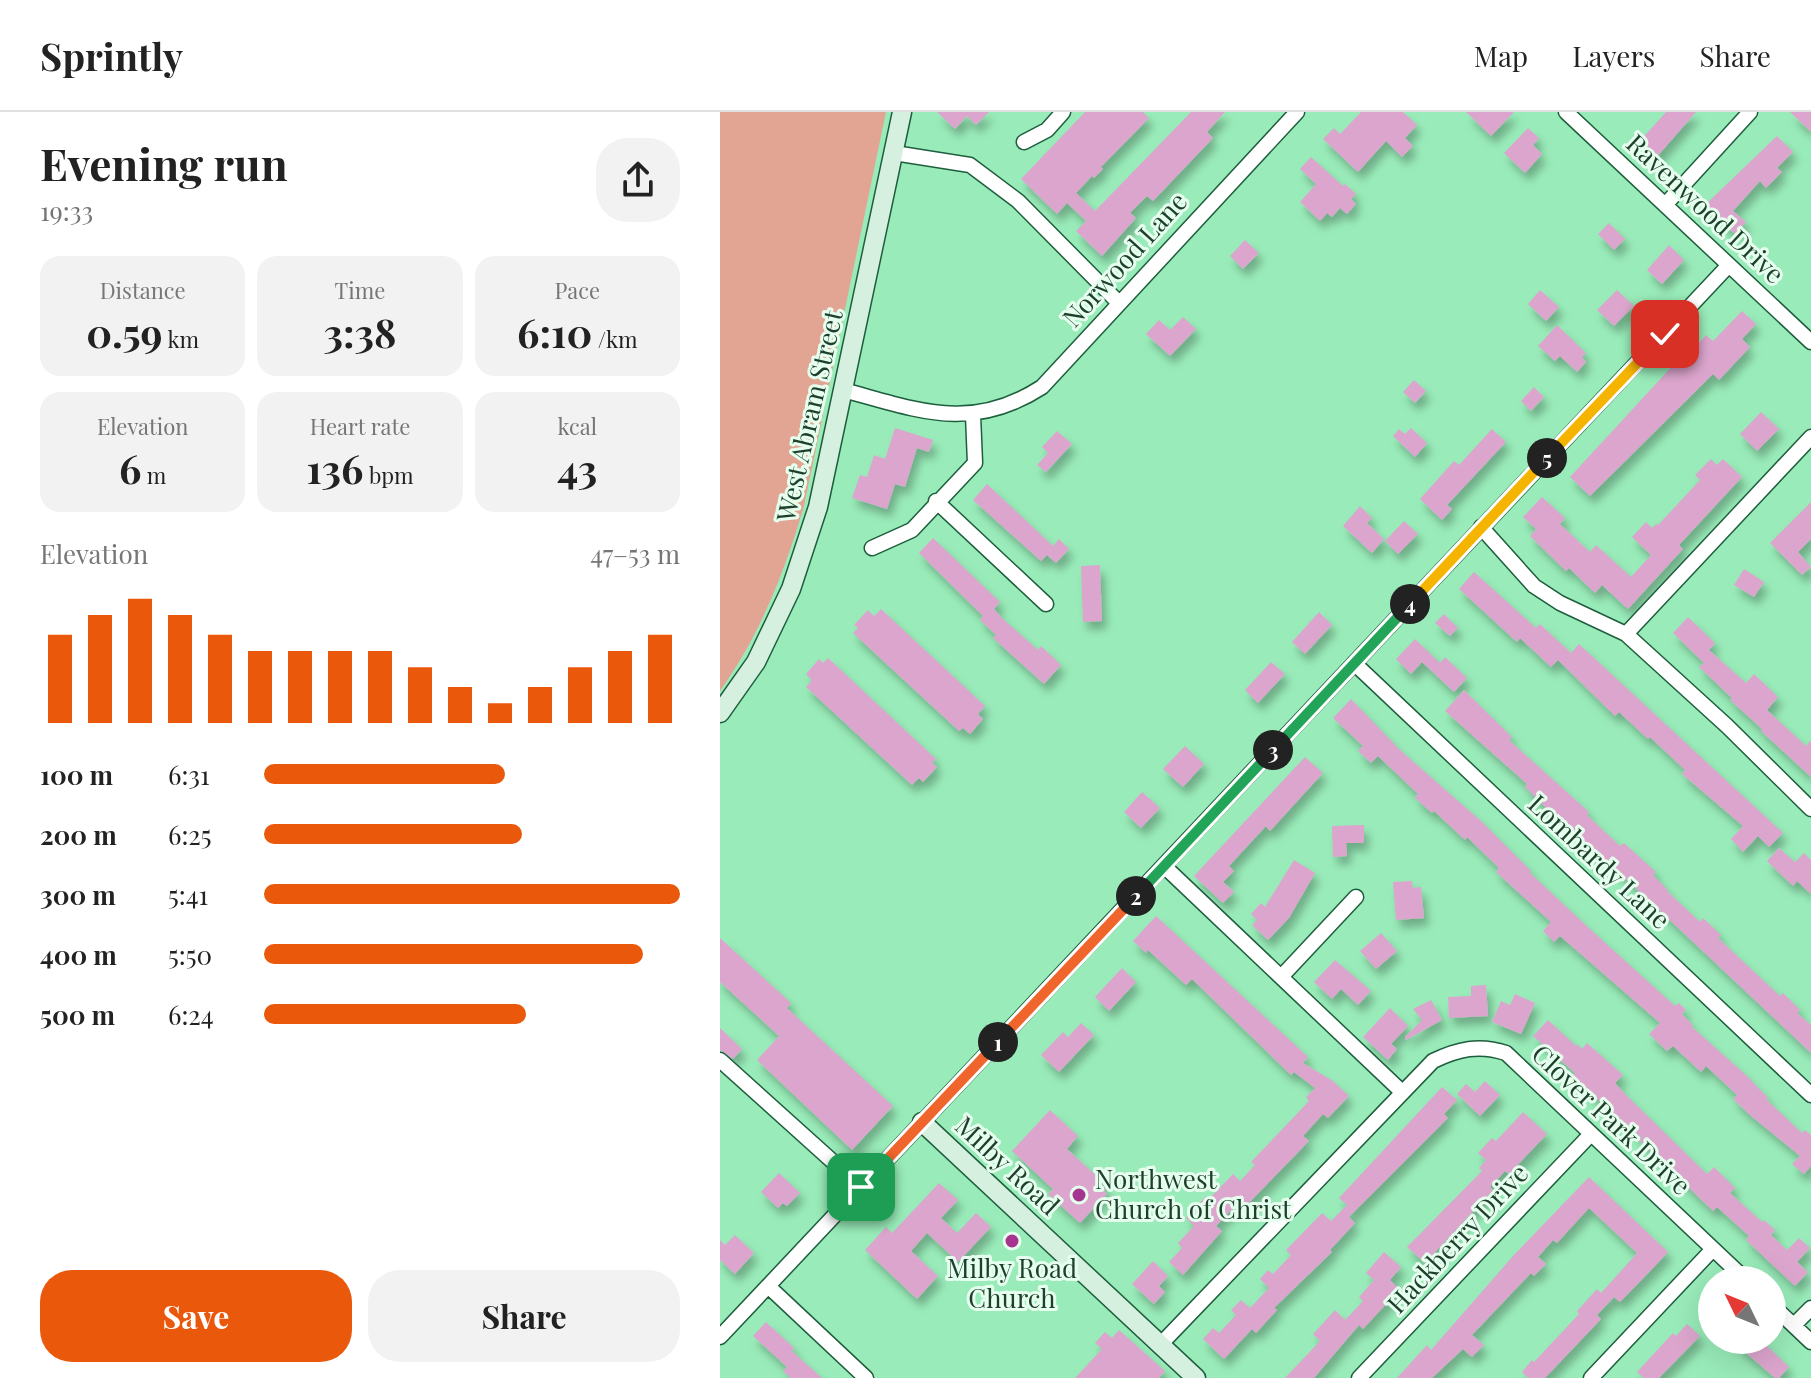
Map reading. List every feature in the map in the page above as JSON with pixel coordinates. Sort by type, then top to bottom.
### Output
[{"type":"main road","name":"West Abram Street","points":[[720,713],[756,662],[791,589],[818,507],[902,112]]},
{"type":"main road","name":"Milby Road","points":[[922,1122],[1196,1378]]},
{"type":"street","points":[[1024,142],[1047,130],[1063,112]]},
{"type":"street","name":"Norwood Lane","points":[[843,390],[919,410],[973,415],[1008,406],[1042,387],[1297,112]]},
{"type":"street","name":"Ravenwood Drive","points":[[1566,112],[1811,342]]},
{"type":"street","points":[[1665,205],[1750,112]]},
{"type":"street","points":[[894,153],[970,165],[1018,201],[1119,303]]},
{"type":"street","points":[[720,1337],[1729,265]]},
{"type":"street","points":[[872,548],[912,530],[975,463],[973,415]]},
{"type":"street","points":[[1626,634],[1811,437]]},
{"type":"street","points":[[936,501],[1046,604]]},
{"type":"street","points":[[1481,527],[1534,586],[1560,603],[1626,634],[1727,726],[1811,809]]},
{"type":"street","name":"Lombardy Lane","points":[[1354,663],[1811,1095]]},
{"type":"street","points":[[1164,866],[1402,1092]]},
{"type":"street","points":[[1281,977],[1356,897]]},
{"type":"street","name":"Clover Park Drive","points":[[1160,1345],[1402,1092],[1433,1061],[1453,1051],[1488,1047],[1506,1053],[1731,1266]]},
{"type":"street","points":[[720,1060],[861,1187]]},
{"type":"street","name":"Hackberry Drive","points":[[1359,1378],[1591,1134]]},
{"type":"street","points":[[1591,1378],[1713,1249]]},
{"type":"street","points":[[768,1286],[866,1378]]},
{"type":"street","points":[[1794,1325],[1811,1308]]},
{"type":"street","points":[[1786,1318],[1811,1342]]},
{"type":"shaded area","points":[[720,112],[886,112],[804,506],[770,602],[747,648],[720,691]]},
{"type":"building","points":[[937,112],[989,112],[976,125],[967,116],[955,129]]},
{"type":"building","points":[[1085,112],[1143,112],[1149,118],[1101,167],[1103,169],[1076,193],[1095,211],[1191,112],[1225,112],[1207,132],[1213,138],[1153,201],[1147,196],[1130,213],[1136,218],[1102,256],[1076,231],[1086,221],[1067,203],[1057,214],[1021,179]]},
{"type":"building","points":[[1361,112],[1403,112],[1417,125],[1405,138],[1413,146],[1402,157],[1386,141],[1358,172],[1323,139],[1334,128],[1340,134]]},
{"type":"building","points":[[1466,112],[1514,112],[1491,136]]},
{"type":"building","points":[[1666,112],[1696,112],[1655,159],[1638,143]]},
{"type":"building","points":[[1790,112],[1811,112],[1811,132]]},
{"type":"building","points":[[1528,128],[1539,138],[1533,145],[1542,154],[1525,173],[1504,153]]},
{"type":"building","points":[[1777,136],[1793,152],[1777,168],[1782,172],[1766,188],[1760,181],[1733,211],[1746,222],[1735,234],[1704,206]]},
{"type":"building","points":[[1311,157],[1356,194],[1351,199],[1356,204],[1347,214],[1340,208],[1332,217],[1327,213],[1320,221],[1300,202],[1316,184],[1300,169]]},
{"type":"building","points":[[1609,223],[1625,239],[1614,250],[1598,234]]},
{"type":"building","points":[[1245,240],[1259,253],[1243,269],[1230,256]]},
{"type":"building","points":[[1669,245],[1684,260],[1662,284],[1647,270]]},
{"type":"building","points":[[1540,290],[1559,307],[1546,321],[1528,304]]},
{"type":"building","points":[[1617,290],[1634,306],[1614,326],[1597,310]]},
{"type":"building","points":[[1742,311],[1756,324],[1742,339],[1750,347],[1719,380],[1713,374],[1590,496],[1570,477],[1676,362],[1679,365],[1706,335],[1713,341]]},
{"type":"building","points":[[1183,317],[1196,329],[1170,356],[1146,334],[1159,320],[1170,330]]},
{"type":"building","points":[[1557,325],[1586,353],[1582,357],[1586,362],[1577,372],[1560,356],[1555,361],[1538,346]]},
{"type":"building","points":[[1414,380],[1426,391],[1415,403],[1403,392]]},
{"type":"building","points":[[1534,387],[1544,397],[1531,411],[1521,401]]},
{"type":"building","points":[[1761,412],[1779,429],[1757,451],[1740,434]]},
{"type":"building","points":[[895,428],[933,440],[929,452],[917,448],[905,487],[895,484],[887,509],[852,498],[860,475],[867,477],[874,455],[885,459]]},
{"type":"building","points":[[1411,428],[1427,443],[1415,457],[1393,436],[1399,429],[1405,434]]},
{"type":"building","points":[[1492,429],[1506,442],[1447,505],[1452,509],[1442,520],[1420,499],[1454,461],[1459,465]]},
{"type":"building","points":[[1057,431],[1072,444],[1046,472],[1037,465],[1048,453],[1042,447]]},
{"type":"building","points":[[1711,459],[1717,465],[1723,459],[1742,477],[1679,545],[1683,549],[1628,609],[1602,585],[1595,593],[1569,568],[1566,571],[1530,536],[1536,529],[1523,517],[1542,497],[1565,518],[1560,524],[1590,552],[1596,545],[1631,577],[1651,555],[1632,537],[1646,522],[1652,528],[1658,525],[1700,480],[1695,475]]},
{"type":"building","points":[[987,484],[1053,546],[1059,539],[1069,549],[1056,563],[1047,555],[1041,561],[973,500]]},
{"type":"building","points":[[1811,502],[1811,539],[1798,552],[1811,567],[1802,575],[1770,543]]},
{"type":"building","points":[[1360,506],[1372,518],[1367,523],[1384,539],[1372,553],[1343,526]]},
{"type":"building","points":[[1404,521],[1418,534],[1398,554],[1385,541]]},
{"type":"building","points":[[933,538],[1000,602],[994,609],[1002,618],[1038,650],[1041,646],[1061,665],[1044,684],[993,638],[996,635],[980,620],[983,616],[919,553]]},
{"type":"building","points":[[1100,565],[1102,621],[1083,622],[1081,566]]},
{"type":"building","points":[[1744,569],[1764,582],[1754,597],[1734,585]]},
{"type":"building","points":[[1474,572],[1536,628],[1540,624],[1571,653],[1579,644],[1783,833],[1769,847],[1758,836],[1743,852],[1731,839],[1743,826],[1682,774],[1685,770],[1650,737],[1648,739],[1619,712],[1615,716],[1558,660],[1551,667],[1520,638],[1517,642],[1459,589]]},
{"type":"building","points":[[881,609],[985,706],[978,714],[983,719],[970,734],[963,728],[959,731],[853,633],[858,628],[854,625],[868,610],[874,616]]},
{"type":"building","points":[[1319,612],[1332,625],[1305,654],[1292,642]]},
{"type":"building","points":[[1444,614],[1458,628],[1450,636],[1435,623]]},
{"type":"building","points":[[1688,617],[1715,643],[1709,650],[1746,683],[1754,674],[1778,697],[1767,710],[1806,746],[1811,740],[1811,777],[1699,667],[1704,663],[1673,633]]},
{"type":"building","points":[[1415,639],[1440,663],[1445,657],[1467,678],[1454,692],[1422,662],[1411,674],[1396,659]]},
{"type":"building","points":[[828,658],[936,759],[932,763],[937,767],[923,782],[919,778],[912,785],[806,687],[812,680],[806,674],[819,659],[823,663]]},
{"type":"building","points":[[1271,662],[1285,674],[1258,703],[1245,690]]},
{"type":"building","points":[[1464,690],[1512,737],[1509,740],[1589,812],[1587,815],[1620,846],[1624,843],[1656,872],[1653,875],[1667,891],[1700,922],[1703,918],[1721,935],[1718,938],[1780,996],[1783,993],[1800,1010],[1797,1013],[1811,1025],[1811,1053],[1625,878],[1551,813],[1525,787],[1527,784],[1445,711]]},
{"type":"building","points":[[1351,699],[1400,750],[1482,822],[1529,872],[1591,930],[1675,1006],[1679,1003],[1686,1010],[1682,1014],[1691,1026],[1747,1076],[1802,1133],[1805,1130],[1811,1135],[1811,1166],[1804,1174],[1792,1164],[1800,1156],[1733,1099],[1737,1095],[1706,1066],[1701,1072],[1673,1046],[1667,1051],[1649,1034],[1660,1023],[1560,936],[1554,942],[1543,931],[1551,922],[1496,872],[1499,868],[1467,837],[1465,840],[1415,798],[1418,794],[1378,756],[1371,763],[1358,751],[1363,746],[1333,718]]},
{"type":"building","points":[[1185,746],[1204,764],[1183,787],[1163,769]]},
{"type":"building","points":[[1305,757],[1323,773],[1270,831],[1266,826],[1229,866],[1234,871],[1223,882],[1234,892],[1223,903],[1194,876]]},
{"type":"building","points":[[1142,792],[1160,808],[1141,828],[1124,812]]},
{"type":"building","points":[[1364,825],[1364,843],[1346,843],[1347,856],[1333,857],[1332,826]]},
{"type":"building","points":[[1779,848],[1795,862],[1804,853],[1811,860],[1811,894],[1797,881],[1793,886],[1767,861]]},
{"type":"building","points":[[1294,860],[1315,873],[1289,918],[1268,940],[1252,925],[1257,920],[1251,914],[1261,903],[1265,907]]},
{"type":"building","points":[[1412,881],[1413,888],[1421,887],[1424,918],[1396,920],[1393,882]]},
{"type":"building","points":[[1156,916],[1308,1057],[1303,1063],[1333,1081],[1349,1096],[1328,1118],[1323,1114],[1303,1136],[1309,1141],[1240,1212],[1235,1206],[1216,1226],[1222,1231],[1183,1275],[1169,1262],[1182,1248],[1178,1243],[1194,1226],[1186,1218],[1233,1174],[1240,1181],[1255,1165],[1251,1162],[1309,1101],[1306,1097],[1315,1088],[1294,1072],[1291,1075],[1192,979],[1186,985],[1148,950],[1146,953],[1133,941]]},
{"type":"building","points":[[1381,933],[1397,951],[1376,969],[1360,951]]},
{"type":"building","points":[[720,938],[791,1003],[787,1008],[893,1106],[852,1150],[757,1060],[779,1036],[720,982]]},
{"type":"building","points":[[1335,960],[1371,991],[1358,1005],[1341,989],[1332,999],[1314,982]]},
{"type":"building","points":[[1122,968],[1136,982],[1109,1011],[1095,997]]},
{"type":"building","points":[[1486,985],[1488,1016],[1449,1018],[1448,997],[1471,996],[1471,986]]},
{"type":"building","points":[[1515,994],[1535,1003],[1521,1034],[1492,1022],[1501,1001],[1510,1005]]},
{"type":"building","points":[[1431,1000],[1442,1020],[1406,1040],[1405,1037],[1422,1020],[1413,1009]]},
{"type":"building","points":[[1390,1008],[1408,1026],[1391,1044],[1397,1049],[1388,1060],[1363,1037]]},
{"type":"building","points":[[1548,1020],[1576,1046],[1582,1049],[1587,1043],[1623,1075],[1615,1083],[1624,1093],[1707,1174],[1714,1167],[1735,1188],[1730,1193],[1775,1230],[1771,1235],[1787,1250],[1799,1238],[1810,1248],[1797,1262],[1808,1272],[1795,1286],[1786,1278],[1786,1266],[1774,1266],[1746,1240],[1749,1236],[1717,1207],[1713,1211],[1639,1140],[1641,1137],[1582,1086],[1572,1076],[1575,1073],[1533,1036]]},
{"type":"building","points":[[1081,1023],[1094,1035],[1059,1072],[1041,1055],[1063,1032],[1068,1037]]},
{"type":"building","points":[[720,1028],[742,1049],[733,1059],[720,1050]]},
{"type":"building","points":[[1485,1081],[1500,1095],[1480,1116],[1457,1094],[1466,1084],[1475,1092]]},
{"type":"building","points":[[1442,1087],[1457,1100],[1444,1114],[1448,1118],[1349,1217],[1355,1223],[1330,1250],[1332,1252],[1274,1308],[1277,1310],[1256,1333],[1252,1329],[1224,1359],[1203,1339],[1213,1328],[1219,1333],[1236,1315],[1231,1310],[1241,1300],[1250,1308],[1269,1288],[1260,1279],[1268,1270],[1273,1274],[1291,1255],[1286,1250],[1322,1213],[1331,1221],[1347,1205],[1339,1198]]},
{"type":"building","points":[[1050,1110],[1078,1136],[1067,1149],[1102,1181],[1100,1183],[1106,1189],[1107,1194],[1080,1223],[1048,1194],[1053,1189],[1012,1151]]},
{"type":"building","points":[[1523,1112],[1547,1134],[1509,1174],[1505,1171],[1490,1187],[1493,1190],[1425,1263],[1407,1247],[1482,1171],[1479,1168],[1486,1160],[1478,1153],[1492,1138],[1496,1141]]},
{"type":"building","points":[[779,1173],[800,1193],[787,1206],[783,1203],[778,1208],[761,1192]]},
{"type":"building","points":[[1589,1177],[1668,1252],[1655,1266],[1620,1302],[1614,1297],[1597,1315],[1601,1319],[1545,1378],[1528,1378],[1522,1372],[1532,1360],[1534,1362],[1579,1314],[1577,1311],[1597,1289],[1601,1293],[1637,1253],[1589,1208],[1557,1243],[1553,1240],[1538,1257],[1546,1264],[1534,1276],[1531,1273],[1472,1335],[1484,1345],[1472,1357],[1463,1349],[1432,1378],[1397,1378],[1427,1345],[1431,1350],[1513,1256]]},
{"type":"building","points":[[939,1183],[958,1200],[941,1218],[957,1233],[976,1213],[991,1227],[958,1262],[927,1233],[911,1251],[938,1276],[917,1299],[865,1250],[886,1227],[892,1233]]},
{"type":"building","points":[[735,1235],[754,1253],[735,1274],[720,1260],[720,1240],[725,1245]]},
{"type":"building","points":[[1384,1252],[1401,1267],[1390,1280],[1398,1288],[1387,1303],[1363,1329],[1359,1325],[1314,1378],[1285,1378],[1320,1341],[1313,1334],[1335,1310],[1345,1320],[1363,1301],[1359,1297],[1374,1280],[1366,1273]]},
{"type":"building","points":[[1153,1261],[1168,1276],[1159,1286],[1165,1292],[1154,1304],[1132,1284]]},
{"type":"building","points":[[766,1322],[822,1378],[791,1378],[783,1371],[787,1367],[753,1336]]},
{"type":"building","points":[[1687,1324],[1698,1334],[1698,1338],[1659,1378],[1644,1378],[1637,1372],[1673,1333],[1676,1336]]},
{"type":"building","points":[[1119,1330],[1165,1371],[1159,1378],[1075,1378],[1102,1349],[1095,1343],[1105,1332],[1112,1338]]},
{"type":"building","points":[[1747,1354],[1776,1354],[1789,1367],[1779,1378],[1775,1378]]},
{"type":"place","name":"Northwest Church of Christ","points":[[1079,1195]]},
{"type":"place","name":"Milby Road Church","points":[[1012,1241]]},
{"type":"route","points":[[861,1187],[1665,334]]}]
